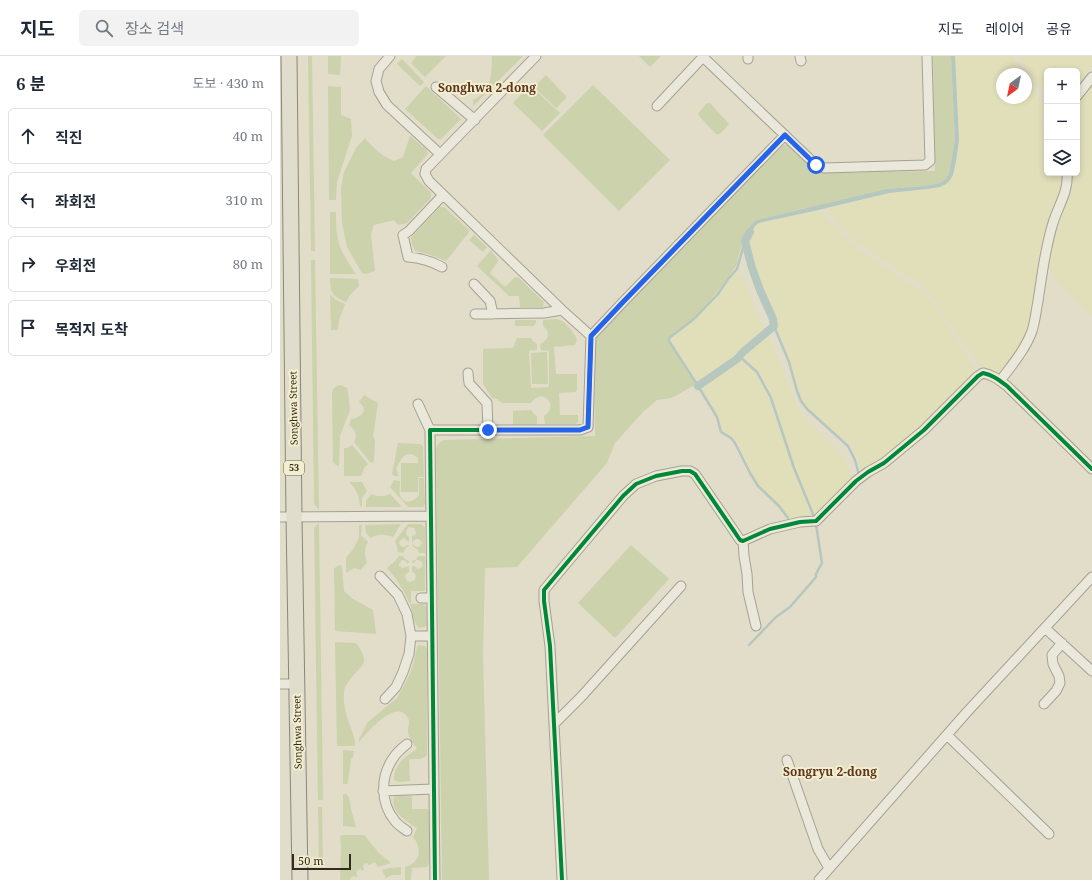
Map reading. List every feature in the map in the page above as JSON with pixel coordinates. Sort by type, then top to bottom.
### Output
[{"type":"main road","name":"Songhwa Street","points":[[289,56],[285,179],[287,517],[297,684],[300,880]]},
{"type":"street","points":[[390,56],[379,69],[376,81],[380,92],[387,105],[440,154]]},
{"type":"street","points":[[536,56],[440,154],[426,169],[425,174],[429,181],[562,310],[591,336]]},
{"type":"street","points":[[657,106],[703,57],[820,167],[925,165],[930,161],[927,56]]},
{"type":"street","points":[[1080,93],[1092,77]]},
{"type":"street","points":[[436,87],[474,120]]},
{"type":"street","points":[[430,430],[580,430],[588,427],[591,336],[785,135]]},
{"type":"street","points":[[1000,380],[1021,354],[1032,330],[1046,250],[1053,223],[1066,192],[1067,176]]},
{"type":"street","points":[[442,267],[434,262],[420,258],[408,257],[403,235],[409,231],[443,194]]},
{"type":"street","points":[[474,284],[490,301],[493,314]]},
{"type":"street","points":[[475,314],[562,310]]},
{"type":"street","points":[[468,373],[469,383],[486,403],[488,430]]},
{"type":"street","points":[[743,541],[770,530],[800,522],[815,521],[856,482],[868,472],[884,463],[924,430],[978,376],[983,373],[1000,380],[1092,469]]},
{"type":"street","points":[[418,404],[430,430],[435,880]]},
{"type":"street","points":[[562,880],[550,646],[544,590],[623,496],[636,484],[656,476],[690,471],[695,474],[740,540],[743,541],[748,592],[756,626]]},
{"type":"street","points":[[287,517],[431,516]]},
{"type":"street","points":[[380,576],[398,595],[407,614],[412,636],[409,654],[403,672],[396,687],[384,699]]},
{"type":"street","points":[[819,880],[946,734],[1092,577]]},
{"type":"street","points":[[554,724],[581,697],[682,586]]},
{"type":"street","points":[[421,598],[432,598]]},
{"type":"street","points":[[1045,628],[1092,671]]},
{"type":"street","points":[[412,636],[432,636]]},
{"type":"street","points":[[1044,704],[1056,691],[1060,683],[1059,676],[1053,664],[1052,655],[1062,643]]},
{"type":"street","points":[[280,684],[297,684]]},
{"type":"street","points":[[946,734],[1049,834]]},
{"type":"street","points":[[407,744],[394,756],[389,765],[384,779],[383,790],[386,805],[395,820],[407,831]]},
{"type":"street","points":[[787,760],[818,849],[829,868]]},
{"type":"street","points":[[383,790],[433,789]]},
{"type":"shaded area","points":[[951,56],[955,56],[959,140],[953,175],[946,184],[940,187],[889,193],[759,223],[755,226],[747,241],[744,240],[750,226],[757,220],[886,189],[925,186],[940,183],[946,179],[949,174],[955,140]]},
{"type":"shaded area","points":[[955,56],[1013,56],[1021,68],[996,68],[996,104],[1032,104],[1032,85],[1044,105],[1042,127],[1044,135],[1044,176],[1059,176],[1062,180],[1030,329],[1019,352],[1002,370],[995,373],[983,371],[922,284],[854,241],[838,225],[826,208],[889,193],[940,187],[946,184],[959,140]]},
{"type":"shaded area","points":[[1018,56],[1092,56],[1092,67],[1080,82],[1080,68],[1044,68],[1044,95],[1032,78],[1032,68],[1026,68]]},
{"type":"shaded area","points":[[1092,81],[1092,316],[1057,282],[1049,269],[1052,245],[1070,197],[1072,185],[1070,176],[1080,176],[1080,96]]},
{"type":"shaded area","points":[[818,210],[855,247],[919,288],[926,295],[933,303],[978,374],[889,457],[862,474],[850,445],[808,408],[802,400],[790,361],[755,270],[747,241],[758,223]]},
{"type":"shaded area","points":[[735,273],[742,275],[765,331],[736,357],[699,384],[671,341],[671,338],[695,320],[719,294]]},
{"type":"shaded area","points":[[768,335],[798,408],[807,421],[835,447],[842,456],[851,474],[853,481],[820,514],[813,512],[810,506],[795,467],[774,402],[775,401],[759,372],[743,357],[743,354]]},
{"type":"shaded area","points":[[740,358],[756,374],[769,399],[812,518],[790,519],[759,484],[751,472],[736,441],[723,431],[718,416],[700,386]]},
{"type":"green space","points":[[308,56],[312,56],[315,251],[311,251]]},
{"type":"green space","points":[[328,56],[341,56],[340,75],[328,74]]},
{"type":"green space","points":[[415,56],[446,56],[425,77],[411,63],[416,57]]},
{"type":"green space","points":[[492,56],[523,56],[473,106],[473,100],[484,92],[490,82]]},
{"type":"green space","points":[[639,56],[661,56],[650,67]]},
{"type":"green space","points":[[933,56],[951,56],[955,140],[949,175],[946,179],[940,183],[925,186],[886,189],[757,220],[753,223],[747,231],[736,267],[725,282],[695,317],[668,338],[668,341],[696,385],[672,398],[657,400],[643,412],[615,443],[607,463],[517,567],[485,568],[483,655],[489,880],[442,880],[436,449],[440,442],[445,440],[595,436],[595,338],[779,146],[790,146],[820,173],[935,171]]},
{"type":"green space","points":[[402,59],[424,82],[420,86],[397,64]]},
{"type":"green space","points":[[546,75],[567,97],[556,108],[534,87]]},
{"type":"green space","points":[[530,85],[560,113],[542,131],[513,103]]},
{"type":"green space","points":[[593,85],[670,160],[619,211],[543,135]]},
{"type":"green space","points":[[328,86],[341,87],[341,115],[351,119],[352,136],[337,182],[336,200],[329,200]]},
{"type":"green space","points":[[426,86],[461,119],[441,139],[438,139],[405,109]]},
{"type":"green space","points":[[709,103],[729,124],[720,134],[716,134],[698,114],[706,104]]},
{"type":"green space","points":[[410,136],[426,149],[428,154],[411,173],[431,193],[431,198],[407,223],[398,225],[394,220],[374,225],[371,234],[375,271],[366,274],[362,273],[347,247],[342,222],[341,188],[344,172],[356,148],[365,138],[378,151],[394,161],[403,157]]},
{"type":"green space","points":[[440,207],[444,207],[470,231],[446,261],[415,251],[411,238]]},
{"type":"green space","points":[[330,212],[336,212],[338,240],[347,261],[356,274],[330,274]]},
{"type":"green space","points":[[474,235],[487,247],[483,252],[469,240]]},
{"type":"green space","points":[[491,250],[498,260],[490,273],[505,287],[515,277],[519,278],[544,302],[543,307],[520,307],[519,296],[509,296],[477,266]]},
{"type":"green space","points":[[311,260],[315,260],[319,510],[314,503]]},
{"type":"green space","points":[[330,278],[358,279],[359,286],[350,295],[346,302],[338,298],[331,290]]},
{"type":"green space","points":[[330,294],[336,300],[345,304],[339,320],[338,330],[331,330]]},
{"type":"green space","points":[[556,319],[562,321],[570,328],[577,339],[575,345],[554,347],[556,374],[577,374],[577,390],[575,392],[559,393],[560,415],[578,415],[578,422],[576,424],[545,424],[544,416],[549,412],[550,403],[545,397],[536,398],[531,403],[502,403],[497,399],[492,398],[483,384],[483,349],[513,348],[517,338],[531,338],[537,344],[537,350],[529,351],[531,388],[549,387],[549,351],[541,350],[540,344],[548,336],[546,328],[543,326],[543,320]]},
{"type":"green space","points":[[515,320],[536,320],[536,323],[533,326],[515,326]]},
{"type":"green space","points":[[547,352],[548,384],[532,384],[531,353]]},
{"type":"green space","points":[[340,385],[347,388],[350,410],[340,436],[339,466],[333,462],[332,392],[333,389]]},
{"type":"green space","points":[[364,395],[378,403],[373,436],[375,440],[374,461],[371,463],[354,442],[356,437],[355,432],[349,425],[351,419],[358,417],[364,411],[364,408],[359,402]]},
{"type":"green space","points":[[531,410],[537,416],[537,425],[513,425],[513,411]]},
{"type":"green space","points":[[398,443],[420,444],[423,446],[424,477],[418,477],[418,458],[410,454],[407,454],[402,458],[396,469],[399,476],[394,476],[392,474]]},
{"type":"green space","points":[[352,445],[368,464],[364,468],[361,476],[344,476],[344,448]]},
{"type":"green space","points":[[401,463],[418,463],[418,492],[401,492]]},
{"type":"green space","points":[[419,478],[424,478],[425,504],[423,507],[408,507],[390,487],[394,480],[400,481],[400,495],[406,502],[409,502],[417,498],[419,495]]},
{"type":"green space","points":[[349,482],[362,482],[367,491],[362,498],[362,507],[360,506],[357,493]]},
{"type":"green space","points":[[371,494],[376,496],[385,496],[390,494],[402,507],[366,507],[366,501]]},
{"type":"green space","points":[[319,523],[323,800],[318,800],[314,529]]},
{"type":"green space","points":[[401,524],[393,537],[382,534],[371,538],[366,533],[365,525]]},
{"type":"green space","points":[[408,524],[421,524],[425,527],[425,553],[419,553],[417,549],[412,546],[419,547],[422,543],[418,539],[412,542],[412,536],[415,535],[416,532],[414,528],[409,527],[406,534],[409,537],[409,542],[404,538],[399,542],[403,547],[407,545],[409,546],[403,553],[398,552],[395,541]]},
{"type":"green space","points":[[359,525],[362,525],[361,535],[368,542],[365,552],[367,562],[361,570],[354,568],[346,573],[346,558],[354,548],[359,537]]},
{"type":"green space","points":[[631,545],[669,579],[615,638],[578,603]]},
{"type":"green space","points":[[399,556],[403,556],[409,561],[409,563],[407,563],[406,561],[402,560],[399,566],[403,568],[409,566],[409,572],[405,576],[407,581],[410,582],[415,580],[416,577],[412,572],[412,566],[418,569],[420,568],[423,565],[422,562],[416,560],[418,556],[425,556],[425,590],[411,591],[411,604],[424,604],[426,607],[426,626],[419,628],[417,626],[405,594],[387,568]]},
{"type":"green space","points":[[339,565],[342,566],[344,591],[353,599],[373,610],[376,634],[335,631],[334,569]]},
{"type":"green space","points":[[335,642],[356,643],[361,650],[364,660],[361,667],[345,686],[344,691],[345,710],[354,735],[355,746],[337,746]]},
{"type":"green space","points":[[419,645],[425,646],[427,649],[427,755],[417,759],[409,759],[410,781],[398,782],[394,780],[394,774],[398,765],[404,758],[417,749],[410,739],[408,731],[408,717],[401,712],[394,712],[374,726],[359,742],[359,739],[368,722],[397,698],[408,678],[417,647]]},
{"type":"green space","points":[[343,750],[354,751],[351,759],[347,784],[343,784]]},
{"type":"green space","points":[[343,794],[346,794],[349,797],[356,827],[343,826]]},
{"type":"green space","points":[[399,795],[412,796],[412,809],[427,809],[429,811],[428,866],[412,868],[411,880],[405,880],[405,867],[417,859],[419,851],[413,837],[417,828],[400,816],[394,807],[394,797]]},
{"type":"green space","points":[[318,807],[322,807],[323,866],[319,866]]},
{"type":"green space","points":[[340,835],[364,835],[379,853],[391,863],[378,867],[375,862],[369,865],[366,863],[363,865],[363,871],[360,869],[357,870],[357,877],[353,876],[350,880],[340,880]]},
{"type":"green space","points":[[401,867],[401,875],[392,875],[386,878],[382,870],[390,868]]},
{"type":"waterway","points":[[698,386],[737,359],[743,352],[774,326],[773,319],[752,268],[745,241],[750,232]]},
{"type":"waterway","points":[[745,241],[737,269],[718,294],[694,319],[669,338],[669,341],[717,417],[721,432],[731,438],[735,443],[758,486],[779,506],[788,518]]},
{"type":"waterway","points":[[774,326],[789,362],[801,401],[807,409],[848,446],[855,460],[859,475]]},
{"type":"waterway","points":[[739,356],[757,372],[771,398],[794,468],[815,519]]},
{"type":"waterway","points":[[749,645],[776,617],[790,607],[816,577],[822,563],[816,524]]},
{"type":"cycle path","points":[[435,880],[430,430],[580,430],[588,427],[591,336],[785,135]]},
{"type":"cycle path","points":[[562,880],[550,646],[544,590],[623,496],[636,484],[656,476],[690,471],[695,474],[740,540],[743,541],[770,529],[800,522],[816,521],[856,481],[884,463],[924,430],[978,376],[983,373],[993,376],[1007,386],[1092,469]]},
{"type":"district","name":"Songhwa 2-dong","points":[[487,88]]},
{"type":"district","name":"Songryu 2-dong","points":[[830,772]]},
{"type":"route","points":[[488,430],[580,430],[588,427],[591,336],[785,135],[816,165]]}]
